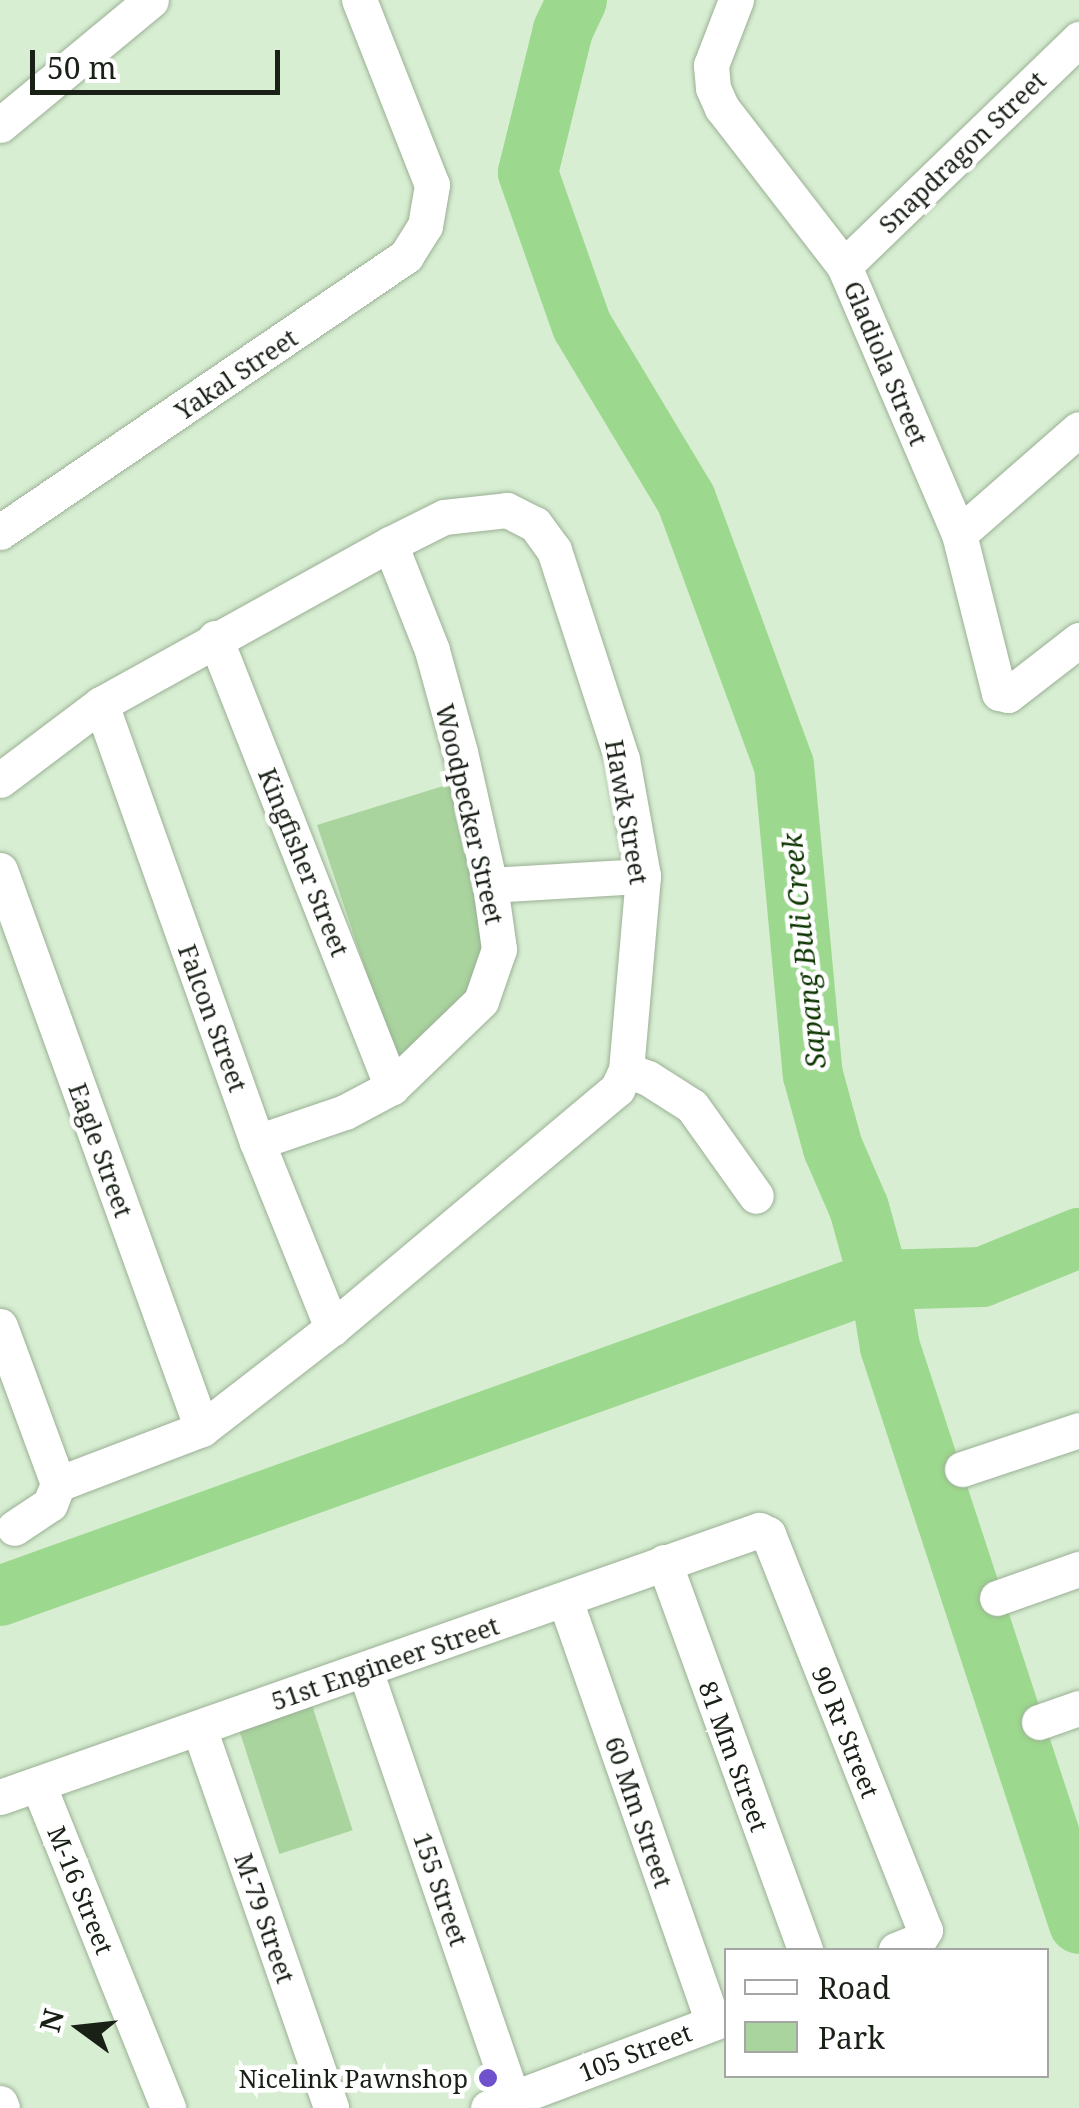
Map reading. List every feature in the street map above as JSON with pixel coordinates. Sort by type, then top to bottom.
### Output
[{"type":"street","points":[[0,125],[152,0]]},
{"type":"street","name":"Yakal Street","points":[[0,532],[375,282],[406,256],[425,226],[432,185],[359,0]]},
{"type":"street","name":"Gladiola Street","points":[[736,0],[712,64],[713,88],[722,108],[844,266],[959,534],[999,693],[1008,695],[1079,640]]},
{"type":"street","name":"Snapdragon Street","points":[[844,266],[1079,39]]},
{"type":"street","points":[[959,534],[1079,429]]},
{"type":"street","name":"Hawk Street","points":[[0,780],[101,704],[390,544],[444,518],[507,510],[534,524],[554,550],[622,759],[643,876],[626,1070]]},
{"type":"street","name":"Woodpecker Street","points":[[257,1142],[345,1112],[392,1087],[481,1001],[499,949],[490,885],[432,650],[390,544]]},
{"type":"street","name":"Kingfisher Street","points":[[215,638],[392,1087]]},
{"type":"street","name":"Falcon Street","points":[[101,704],[257,1142],[332,1328]]},
{"type":"street","name":"Eagle Street","points":[[0,870],[202,1430]]},
{"type":"street","points":[[490,885],[643,876]]},
{"type":"street","points":[[58,1484],[202,1430],[332,1328],[617,1089],[626,1070],[648,1078],[692,1106],[756,1196]]},
{"type":"street","points":[[0,1326],[58,1484],[50,1504],[14,1528]]},
{"type":"street","points":[[962,1469],[1079,1430]]},
{"type":"street","name":"51st Engineer Street","points":[[0,1798],[565,1600],[751,1530],[768,1534]]},
{"type":"street","name":"90 Rr Street","points":[[768,1534],[910,1940]]},
{"type":"street","name":"81 Mm Street","points":[[664,1562],[804,1948]]},
{"type":"street","points":[[997,1598],[1079,1569]]},
{"type":"street","name":"60 Mm Street","points":[[565,1600],[720,2020]]},
{"type":"street","name":"155 Street","points":[[366,1670],[506,2105]]},
{"type":"street","points":[[1039,1722],[1079,1708]]},
{"type":"street","name":"M-79 Street","points":[[199,1728],[332,2108]]},
{"type":"street","name":"M-16 Street","points":[[38,1784],[168,2108]]},
{"type":"street","name":"105 Street","points":[[506,2105],[720,2020]]},
{"type":"green space","points":[[453,783],[489,948],[469,996],[398,1067],[317,825]]},
{"type":"green space","points":[[310,1699],[353,1830],[279,1854],[237,1723]]},
{"type":"waterway","name":"Sapang Buli Creek","points":[[577,0],[563,30],[528,173],[582,326],[686,499],[784,765],[813,1075],[833,1148],[859,1208],[879,1280],[890,1347],[1079,1924]]},
{"type":"waterway","points":[[0,1596],[879,1280],[982,1277],[1079,1238]]},
{"type":"place","name":"Nicelink Pawnshop","points":[[488,2078]]}]
